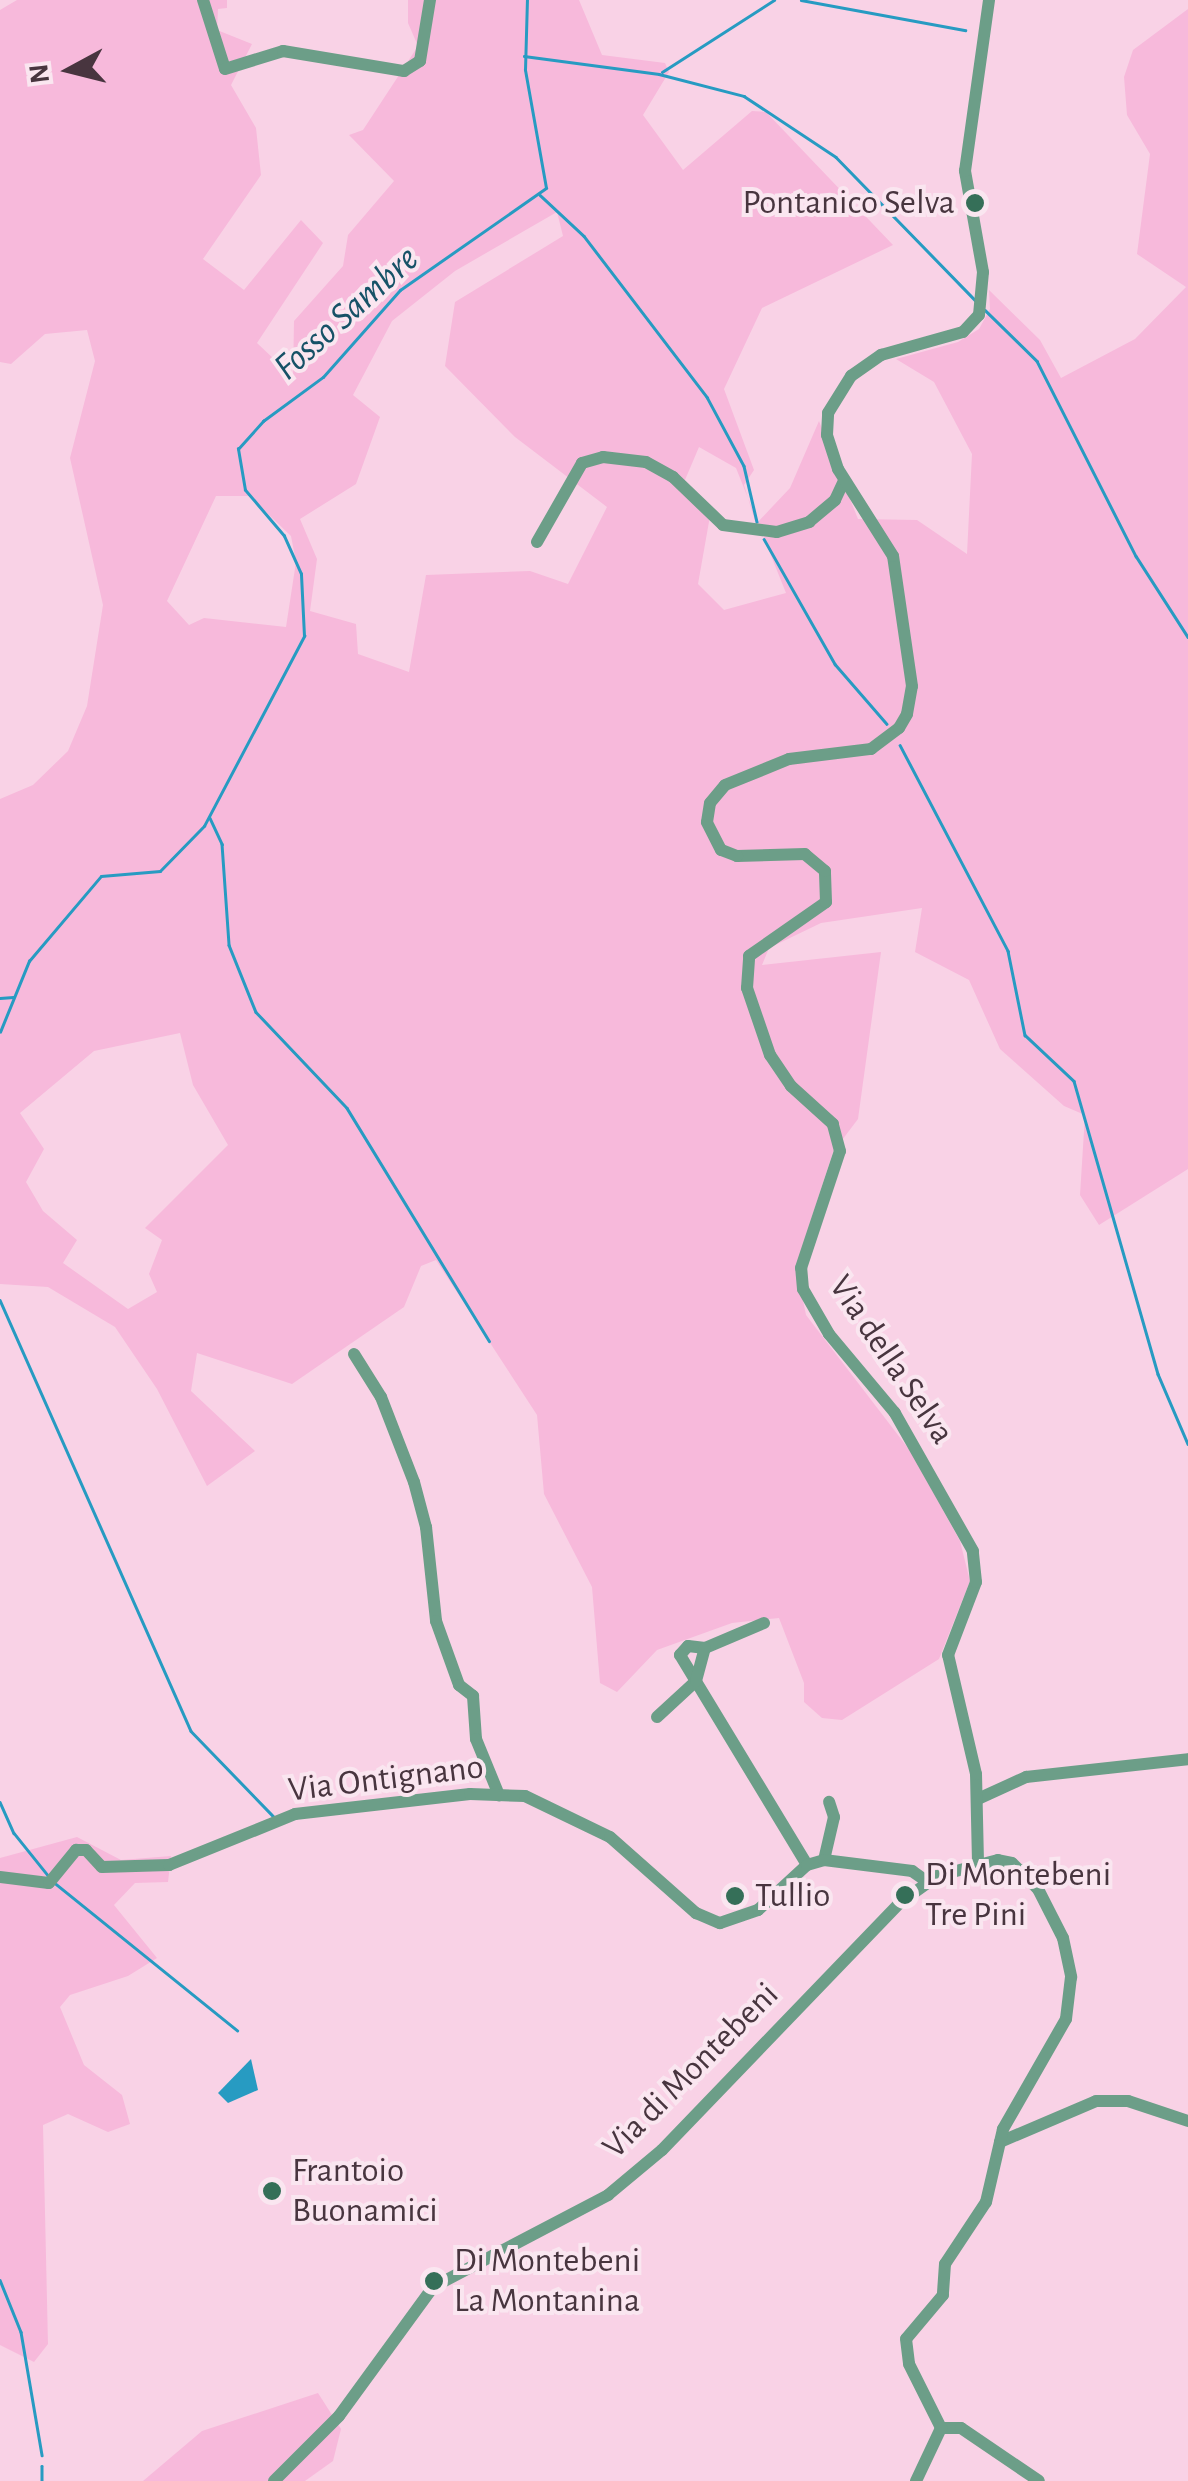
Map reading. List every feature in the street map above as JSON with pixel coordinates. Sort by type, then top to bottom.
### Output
[{"type":"street","points":[[204,0],[224,70],[283,50],[404,71],[420,60],[430,0]]},
{"type":"street","name":"Via della Selva","points":[[978,1862],[980,1798],[948,1654],[976,1582],[974,1551],[895,1413],[829,1334],[804,1290],[801,1268],[840,1151],[833,1124],[791,1086],[770,1056],[747,988],[750,956],[826,902],[826,871],[805,854],[751,858],[721,850],[707,822],[710,803],[725,784],[789,758],[871,749],[899,728],[907,714],[912,686],[893,556],[844,481],[827,435],[828,413],[843,385],[881,355],[963,332],[979,315],[985,297],[969,204],[967,142],[990,0]]},
{"type":"street","points":[[537,542],[582,463],[602,457],[646,462],[673,477],[724,525],[777,532],[809,522],[835,500],[844,481]]},
{"type":"street","points":[[354,1354],[381,1397],[414,1482],[426,1527],[436,1620],[459,1685],[472,1696],[476,1738],[500,1795]]},
{"type":"street","points":[[764,1623],[705,1648],[688,1646],[680,1656],[807,1865]]},
{"type":"street","points":[[657,1717],[696,1680],[705,1648]]},
{"type":"street","points":[[980,1798],[1042,1774],[1188,1759]]},
{"type":"street","name":"Via Ontignano","points":[[0,1877],[49,1883],[62,1874],[76,1850],[86,1850],[102,1867],[169,1865],[294,1814],[500,1795],[525,1796],[610,1837],[696,1914],[720,1924],[758,1910],[807,1865],[824,1860],[912,1871],[928,1882]]},
{"type":"street","points":[[824,1860],[834,1816],[828,1802]]},
{"type":"street","points":[[941,2428],[909,2364],[906,2339],[944,2294],[945,2264],[986,2202],[1000,2142],[1066,2019],[1072,1977],[1064,1938],[1038,1888],[1012,1863],[978,1862]]},
{"type":"street","name":"Via di Montebeni","points":[[274,2481],[338,2416],[433,2287],[585,2209],[644,2166],[872,1929],[928,1882],[978,1862]]},
{"type":"street","points":[[1000,2142],[1096,2101],[1128,2101],[1188,2121]]},
{"type":"street","points":[[916,2481],[941,2428]]},
{"type":"street","points":[[941,2428],[961,2428],[1039,2481]]},
{"type":"shaded area","points":[[17,0],[227,0],[227,8],[218,9],[217,30],[252,44],[231,85],[256,128],[261,175],[203,259],[244,290],[301,220],[323,243],[257,343],[293,377],[294,321],[343,266],[348,235],[394,181],[349,135],[363,130],[418,46],[408,23],[408,0],[579,0],[602,55],[665,63],[669,72],[643,115],[683,170],[752,111],[766,112],[893,245],[762,308],[724,389],[754,470],[744,485],[748,498],[736,468],[699,447],[682,487],[710,516],[698,584],[724,610],[786,593],[758,522],[790,488],[819,421],[858,519],[917,520],[967,554],[972,454],[934,382],[896,359],[958,342],[979,329],[990,309],[989,290],[1040,340],[1061,378],[1135,339],[1186,287],[1137,254],[1150,154],[1127,115],[1124,77],[1133,50],[1188,9],[1188,1169],[1099,1225],[1080,1195],[1085,1115],[1064,1106],[1000,1049],[969,980],[915,952],[922,908],[821,923],[769,948],[762,965],[881,952],[858,1119],[833,1152],[796,1266],[806,1315],[911,1452],[960,1541],[970,1581],[939,1659],[842,1720],[822,1718],[804,1702],[804,1683],[779,1618],[732,1623],[657,1650],[617,1692],[600,1683],[592,1587],[544,1494],[537,1415],[436,1260],[421,1266],[404,1307],[292,1384],[197,1353],[191,1391],[255,1451],[207,1486],[157,1389],[115,1327],[48,1287],[0,1284],[0,799],[33,785],[68,751],[87,706],[103,605],[70,458],[95,361],[87,330],[45,334],[11,364],[0,362],[0,10]],"holes":[[[557,212],[563,236],[455,302],[445,366],[515,437],[607,507],[568,584],[530,571],[426,575],[409,672],[358,654],[356,624],[310,611],[317,559],[300,519],[356,484],[380,417],[353,395],[392,321],[455,271]],[[216,496],[249,496],[291,536],[296,562],[286,627],[204,618],[189,625],[167,601]],[[180,1033],[193,1085],[228,1145],[145,1228],[162,1240],[149,1274],[157,1292],[128,1309],[63,1263],[77,1240],[43,1211],[26,1182],[44,1149],[20,1113],[94,1051]]]},
{"type":"shaded area","points":[[77,1837],[121,1860],[171,1856],[168,1882],[135,1883],[114,1905],[157,1958],[128,1976],[70,1995],[60,2007],[84,2065],[122,2095],[130,2124],[108,2132],[68,2114],[43,2125],[48,2344],[34,2362],[0,2345],[0,1858]]},
{"type":"shaded area","points":[[318,2393],[341,2429],[333,2461],[305,2481],[143,2481],[202,2431]]},
{"type":"water","points":[[251,2059],[258,2090],[228,2103],[218,2093]]},
{"type":"waterway","name":"Fosso Sambre","points":[[0,1032],[29,961],[101,876],[160,871],[204,826],[304,636],[301,574],[284,536],[245,490],[238,449],[263,421],[323,377],[400,290],[546,188],[525,70],[527,0]]},
{"type":"waterway","points":[[662,72],[774,0]]},
{"type":"waterway","points":[[801,0],[965,30]]},
{"type":"waterway","points":[[524,56],[659,74],[744,96],[836,157],[976,301]]},
{"type":"waterway","points":[[540,195],[584,236],[707,397],[744,466],[757,522]]},
{"type":"waterway","points":[[985,310],[1037,361],[1136,556],[1188,637]]},
{"type":"waterway","points":[[764,539],[835,664],[887,724]]},
{"type":"waterway","points":[[900,745],[1008,951],[1025,1035],[1074,1081],[1158,1374],[1188,1444]]},
{"type":"waterway","points":[[210,818],[222,844],[229,945],[256,1012],[347,1108],[489,1341]]},
{"type":"waterway","points":[[0,998],[13,997]]},
{"type":"waterway","points":[[0,1300],[191,1731],[273,1816]]},
{"type":"waterway","points":[[0,1802],[14,1833],[47,1874]]},
{"type":"waterway","points":[[56,1884],[237,2030]]},
{"type":"waterway","points":[[0,2280],[21,2332],[42,2455]]},
{"type":"waterway","points":[[42,2466],[42,2481]]},
{"type":"place","name":"Pontanico Selva","points":[[975,203]]},
{"type":"place","name":"Di Montebeni Tre Pini","points":[[905,1895]]},
{"type":"place","name":"Tullio","points":[[735,1896]]},
{"type":"place","name":"Frantoio Buonamici","points":[[272,2191]]},
{"type":"place","name":"Di Montebeni La Montanina","points":[[434,2281]]}]
